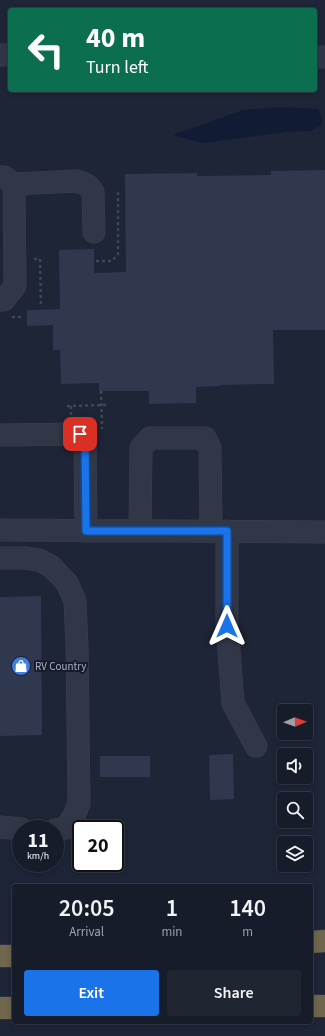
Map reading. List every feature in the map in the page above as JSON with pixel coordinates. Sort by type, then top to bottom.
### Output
[{"type":"highway","points":[[313,942],[325,941]]},
{"type":"highway","points":[[0,956],[12,956]]},
{"type":"highway","points":[[313,956],[325,956]]},
{"type":"highway","points":[[313,1006],[325,1006]]},
{"type":"highway","points":[[0,1008],[12,1008]]},
{"type":"street","points":[[0,300],[4,300],[15,286],[7,180],[76,181],[85,183],[91,187],[93,192],[94,232]]},
{"type":"street","points":[[0,435],[80,434],[85,439],[86,531]]},
{"type":"street","points":[[140,531],[141,448],[150,438],[205,438],[210,448],[219,531],[233,703],[256,746]]},
{"type":"street","points":[[0,530],[325,532]]},
{"type":"street","points":[[0,558],[24,558],[39,560],[52,567],[67,583],[75,601],[79,803],[74,816],[66,828],[64,828]]},
{"type":"street","points":[[0,827],[12,828]]},
{"type":"path","points":[[96,261],[112,261],[118,254],[118,192]]},
{"type":"path","points":[[40,259],[41,306]]},
{"type":"path","points":[[101,391],[102,430]]},
{"type":"path","points":[[67,406],[108,405]]},
{"type":"water","points":[[280,107],[318,109],[322,120],[320,126],[311,131],[287,132],[202,143],[173,135],[243,110]]},
{"type":"building","points":[[325,170],[325,330],[273,330],[274,384],[196,387],[196,403],[149,404],[149,391],[99,391],[99,383],[61,384],[60,350],[53,350],[53,325],[27,326],[27,310],[60,309],[59,250],[94,249],[94,273],[126,272],[125,174],[197,173],[197,176],[271,175],[271,171]]},
{"type":"building","name":"RV Country","points":[[41,596],[42,735],[0,736],[0,597]]},
{"type":"building","points":[[233,754],[234,799],[210,800],[209,755]]},
{"type":"building","points":[[100,756],[150,756],[150,777],[100,777]]},
{"type":"place","name":"RV Country","points":[[21,666]]},
{"type":"route","points":[[80,434],[85,439],[86,531],[227,531],[227,626]]}]
